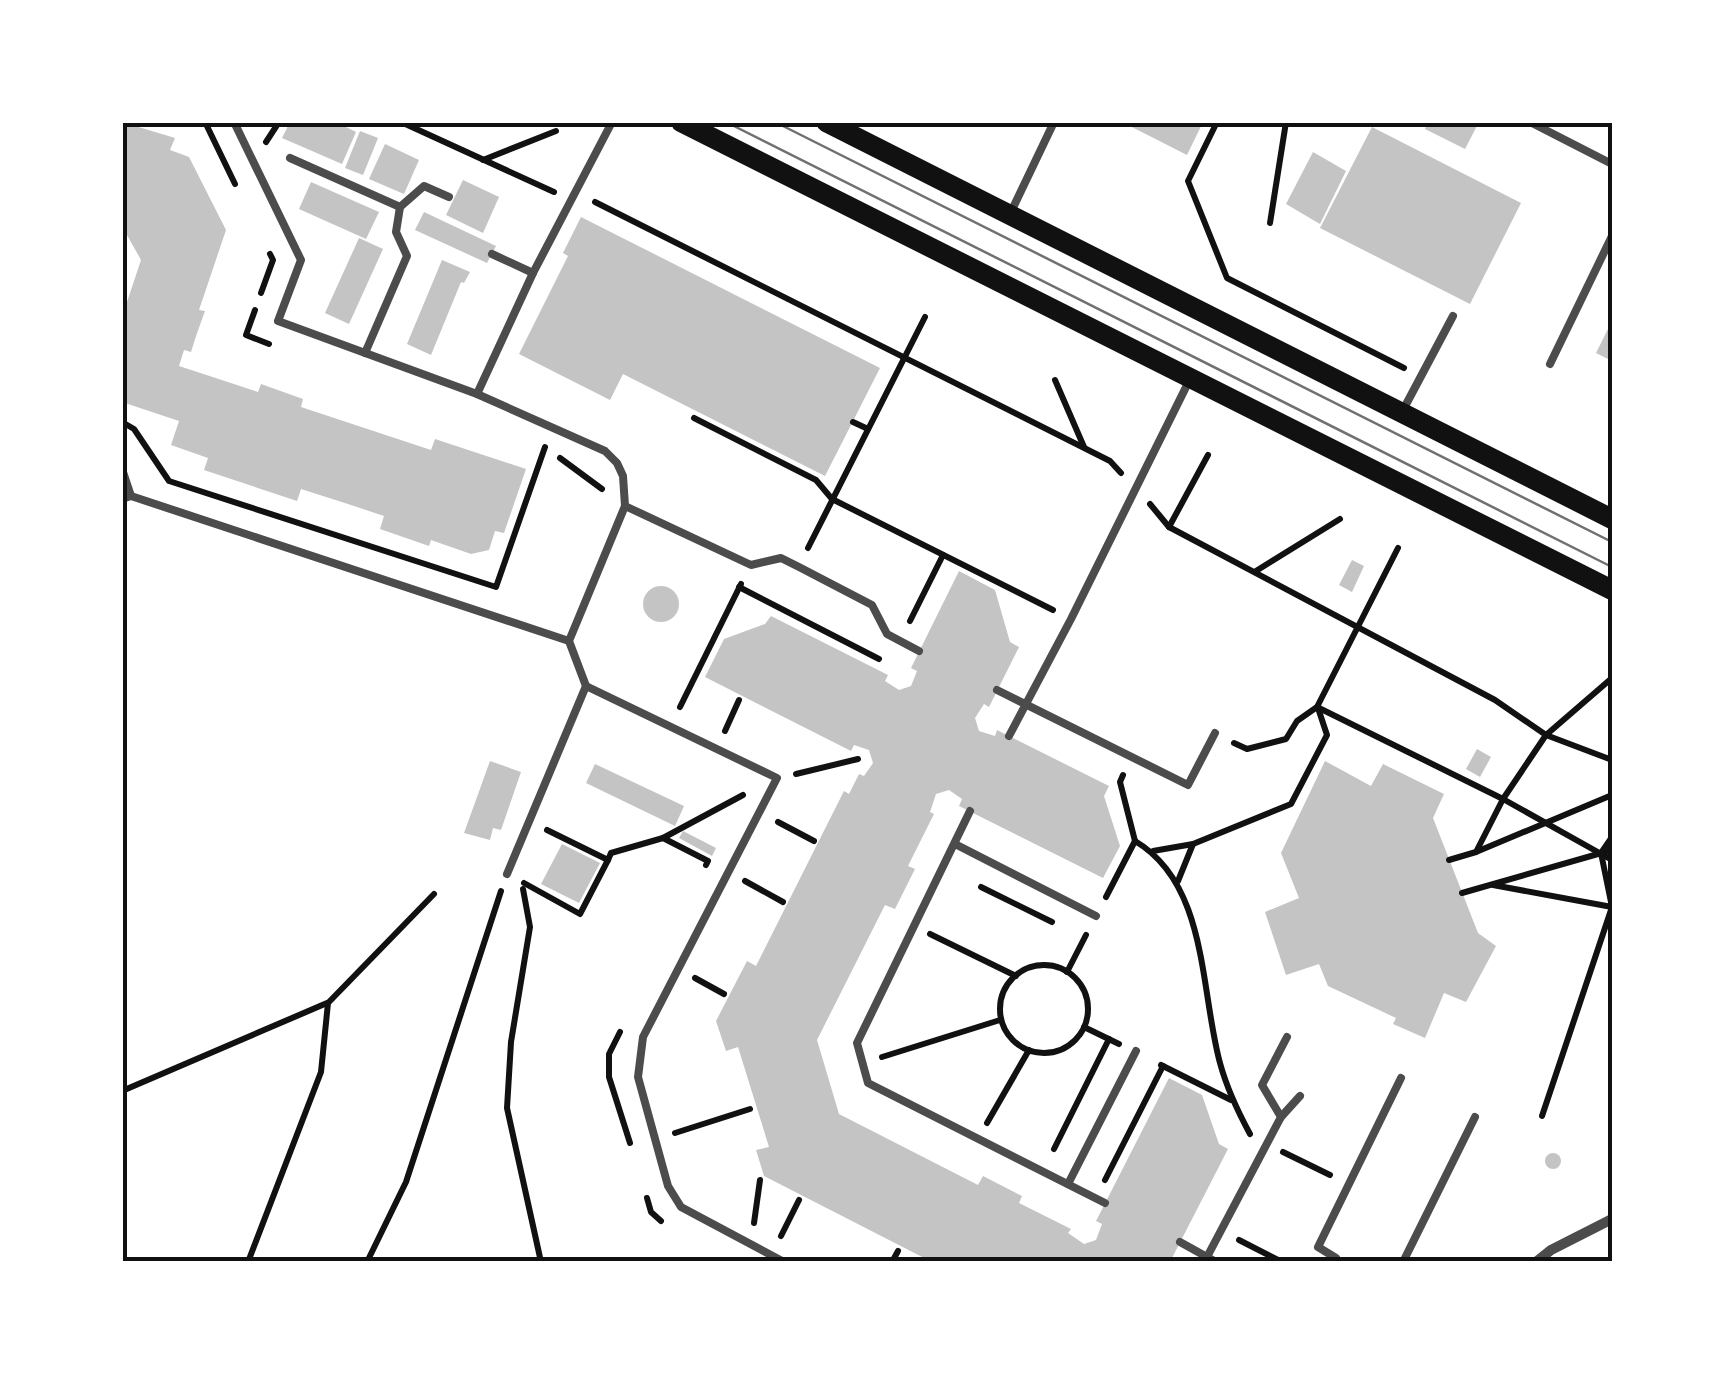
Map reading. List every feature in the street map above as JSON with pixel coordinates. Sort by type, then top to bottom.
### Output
[{"type":"main road","points":[[681,122],[1612,590]]},
{"type":"main road","points":[[826,122],[1612,519]]},
{"type":"street","points":[[1536,1262],[1551,1250],[1612,1219]]},
{"type":"lane","points":[[234,122],[301,260],[278,320],[477,394],[605,452],[617,462],[623,476],[625,506],[569,641],[586,686],[777,778],[644,1037],[638,1076],[668,1186],[681,1207],[784,1262]]},
{"type":"lane","points":[[477,394],[533,273],[612,122]]},
{"type":"lane","points":[[1009,216],[1054,122]]},
{"type":"lane","points":[[1530,122],[1612,164]]},
{"type":"lane","points":[[290,158],[400,207]]},
{"type":"lane","points":[[365,352],[407,256],[396,232],[400,207],[424,186],[449,197]]},
{"type":"lane","points":[[1550,364],[1612,236]]},
{"type":"lane","points":[[492,254],[533,273]]},
{"type":"lane","points":[[1402,412],[1453,316]]},
{"type":"lane","points":[[1009,736],[1190,379]]},
{"type":"lane","points":[[122,470],[127,498],[569,641]]},
{"type":"lane","points":[[625,506],[751,564],[781,558],[872,604],[886,634],[919,651]]},
{"type":"lane","points":[[507,874],[586,686]]},
{"type":"lane","points":[[997,690],[1188,785],[1215,733]]},
{"type":"lane","points":[[970,811],[857,1043],[868,1084],[1105,1203]]},
{"type":"lane","points":[[954,844],[1096,916]]},
{"type":"lane","points":[[1282,1116],[1262,1085],[1287,1037]]},
{"type":"lane","points":[[1068,1184],[1136,1052]]},
{"type":"lane","points":[[1338,1260],[1318,1247],[1401,1078]]},
{"type":"lane","points":[[1180,1242],[1210,1260],[1282,1116],[1300,1096]]},
{"type":"lane","points":[[1403,1262],[1475,1117]]},
{"type":"path","points":[[271,138],[278,122]]},
{"type":"path","points":[[400,122],[551,191],[586,197],[1110,461],[1170,527],[1495,700],[1546,735],[1612,760]]},
{"type":"path","points":[[1217,122],[1188,181],[1227,278],[1408,370]]},
{"type":"path","points":[[1270,223],[1286,122]]},
{"type":"path","points":[[482,161],[556,131]]},
{"type":"path","points":[[799,567],[925,317]]},
{"type":"path","points":[[1055,380],[1085,448]]},
{"type":"path","points":[[694,418],[816,480],[832,500],[1071,619]]},
{"type":"path","points":[[122,422],[134,429],[169,481],[496,587],[552,428]]},
{"type":"path","points":[[853,422],[868,429]]},
{"type":"path","points":[[534,443],[625,506]]},
{"type":"path","points":[[1170,527],[1208,455]]},
{"type":"path","points":[[1255,572],[1340,519]]},
{"type":"path","points":[[1215,733],[1247,749],[1286,739],[1297,721],[1317,707],[1398,548]]},
{"type":"path","points":[[722,578],[888,664],[943,556]]},
{"type":"path","points":[[670,726],[751,564]]},
{"type":"path","points":[[1476,852],[1503,800],[1546,735],[1612,678]]},
{"type":"path","points":[[716,748],[740,700]]},
{"type":"path","points":[[1317,707],[1503,800],[1612,860]]},
{"type":"path","points":[[1152,851],[1193,844],[1291,804],[1327,735],[1317,707]]},
{"type":"path","points":[[1133,756],[1120,782],[1134,840],[1152,851],[1178,882],[1198,945],[1219,1060]]},
{"type":"path","points":[[542,1262],[506,1108],[511,1042],[530,927],[521,882],[580,914],[611,854],[662,838],[777,778],[858,760]]},
{"type":"path","points":[[1449,860],[1612,795]]},
{"type":"path","points":[[759,812],[814,841]]},
{"type":"path","points":[[528,820],[608,860]]},
{"type":"path","points":[[1542,1116],[1612,907],[1600,854],[1612,837]]},
{"type":"path","points":[[1178,882],[1193,844]]},
{"type":"path","points":[[1462,894],[1612,850]]},
{"type":"path","points":[[367,1262],[406,1182],[507,874]]},
{"type":"path","points":[[1487,884],[1612,907]]},
{"type":"path","points":[[981,887],[1067,930]]},
{"type":"path","points":[[122,1091],[328,1003],[434,894]]},
{"type":"path","points":[[914,927],[1016,976]]},
{"type":"path","points":[[1049,965],[1064,970],[1083,989],[1088,1002],[1083,1030],[1074,1041],[1050,1053],[1029,1050],[1011,1039],[1000,1020],[1001,996],[1016,976],[1034,966],[1049,965]]},
{"type":"path","points":[[248,1262],[321,1072],[328,1003]]},
{"type":"path","points":[[862,1063],[1000,1020]]},
{"type":"path","points":[[1054,1148],[1109,1039]]},
{"type":"path","points":[[978,1139],[1029,1050]]},
{"type":"path","points":[[1096,1198],[1162,1066]]},
{"type":"path","points":[[631,1147],[750,1109]]},
{"type":"path","points":[[775,1257],[778,1241],[799,1200]]},
{"type":"path","points":[[1221,1232],[1282,1262]]},
{"type":"path","points":[[892,1262],[898,1250]]},
{"type":"building","points":[[122,122],[175,138],[170,150],[189,157],[226,230],[199,310],[205,311],[191,352],[184,350],[179,366],[258,392],[261,384],[303,399],[301,407],[431,450],[435,439],[526,469],[504,533],[495,531],[489,550],[471,554],[431,540],[429,546],[380,529],[384,516],[301,489],[297,501],[204,470],[208,458],[171,445],[179,421],[122,402],[122,304],[126,305],[141,260],[122,226]]},
{"type":"building","points":[[290,122],[336,122],[356,132],[342,164],[282,138]]},
{"type":"building","points":[[1122,122],[1203,122],[1187,155]]},
{"type":"building","points":[[1428,122],[1479,122],[1465,149],[1425,129]]},
{"type":"building","points":[[1372,127],[1521,203],[1470,304],[1320,228]]},
{"type":"building","points":[[360,131],[378,138],[363,175],[345,168]]},
{"type":"building","points":[[385,144],[419,160],[404,194],[369,179]]},
{"type":"building","points":[[1313,152],[1346,171],[1320,224],[1286,204]]},
{"type":"building","points":[[463,180],[499,197],[483,233],[446,215]]},
{"type":"building","points":[[311,182],[379,212],[366,239],[299,209]]},
{"type":"building","points":[[424,212],[496,246],[487,263],[415,230]]},
{"type":"building","points":[[581,217],[880,368],[825,476],[623,374],[610,400],[519,354],[568,256],[563,253]]},
{"type":"building","points":[[359,238],[383,249],[349,324],[325,313]]},
{"type":"building","points":[[442,260],[470,272],[461,282],[431,355],[407,344]]},
{"type":"building","points":[[1612,321],[1612,361],[1596,353]]},
{"type":"building","points":[[1352,560],[1364,566],[1352,592],[1339,585]]},
{"type":"building","points":[[959,571],[995,590],[1010,642],[1019,647],[989,707],[984,704],[975,718],[979,731],[995,736],[997,730],[1109,786],[1104,796],[1120,846],[1103,878],[959,806],[962,799],[949,790],[936,794],[930,812],[934,814],[908,866],[915,869],[895,909],[885,905],[817,1040],[839,1114],[978,1185],[983,1176],[1022,1196],[1019,1203],[1071,1229],[1068,1233],[1084,1244],[1096,1240],[1102,1224],[1096,1221],[1169,1078],[1202,1095],[1219,1144],[1228,1149],[1171,1260],[1165,1257],[1163,1262],[932,1262],[764,1176],[756,1150],[769,1147],[738,1047],[726,1051],[716,1021],[747,961],[756,966],[844,791],[849,794],[859,774],[864,776],[873,763],[869,750],[854,745],[851,751],[705,677],[724,639],[765,624],[771,616],[888,675],[885,681],[899,690],[911,686],[917,671],[911,668]]},
{"type":"building","points":[[661,586],[674,591],[679,604],[674,617],[661,622],[648,617],[643,604],[648,591]]},
{"type":"building","points":[[1477,749],[1491,757],[1480,777],[1466,769]]},
{"type":"building","points":[[490,761],[521,772],[501,830],[493,828],[490,840],[464,833]]},
{"type":"building","points":[[1325,761],[1371,786],[1383,764],[1444,794],[1433,818],[1478,933],[1496,946],[1466,1002],[1444,993],[1425,1038],[1393,1024],[1396,1018],[1328,986],[1319,964],[1286,975],[1265,912],[1299,898],[1281,853]]},
{"type":"building","points":[[595,764],[684,806],[675,826],[586,783]]},
{"type":"building","points":[[683,831],[716,848],[712,856],[679,838]]},
{"type":"building","points":[[562,844],[600,863],[579,903],[541,884]]},
{"type":"building","points":[[1553,1153],[1561,1161],[1553,1169],[1545,1161]]},
{"type":"tram line","points":[[726,122],[1612,567]]},
{"type":"tram line","points":[[775,122],[1612,542]]}]
